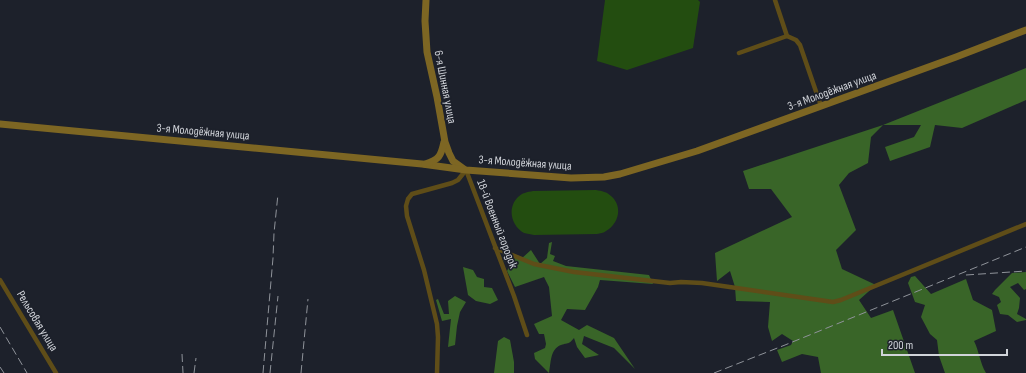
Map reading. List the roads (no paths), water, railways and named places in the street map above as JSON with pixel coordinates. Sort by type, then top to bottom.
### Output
[{"type":"main road","name":"6-я Шинная улица","points":[[426,0],[424,21],[427,52],[437,97],[444,142],[453,161],[466,170]]},
{"type":"main road","name":"3-я Молодёжная улица","points":[[0,124],[422,164],[466,170],[570,178],[604,177],[620,174],[697,151],[989,45],[1026,30]]},
{"type":"main road","points":[[422,164],[433,162],[440,157],[444,142]]},
{"type":"street","points":[[776,0],[787,36]]},
{"type":"street","points":[[739,53],[787,36],[796,40],[800,44],[821,106]]},
{"type":"street","name":"18-й Военный городок","points":[[466,170],[527,334]]},
{"type":"street","name":"18-й Военный городок","points":[[437,373],[437,324],[424,270],[407,216],[406,206],[408,199],[412,194],[452,183],[458,180],[466,170]]},
{"type":"street","points":[[495,248],[534,264],[574,272],[670,283],[681,282],[702,284],[834,302],[1026,224]]},
{"type":"street","name":"Рельсовая улица","points":[[0,280],[56,373]]},
{"type":"railway","points":[[263,373],[278,194]]},
{"type":"railway","points":[[714,373],[1026,247]]},
{"type":"railway","points":[[966,275],[1026,271]]},
{"type":"railway","points":[[270,373],[278,296]]},
{"type":"railway","points":[[301,373],[308,299]]},
{"type":"railway","points":[[0,327],[27,373]]},
{"type":"railway","points":[[182,354],[183,373]]},
{"type":"railway","points":[[194,373],[196,358]]},
{"type":"railway","points":[[0,367],[4,373]]}]
